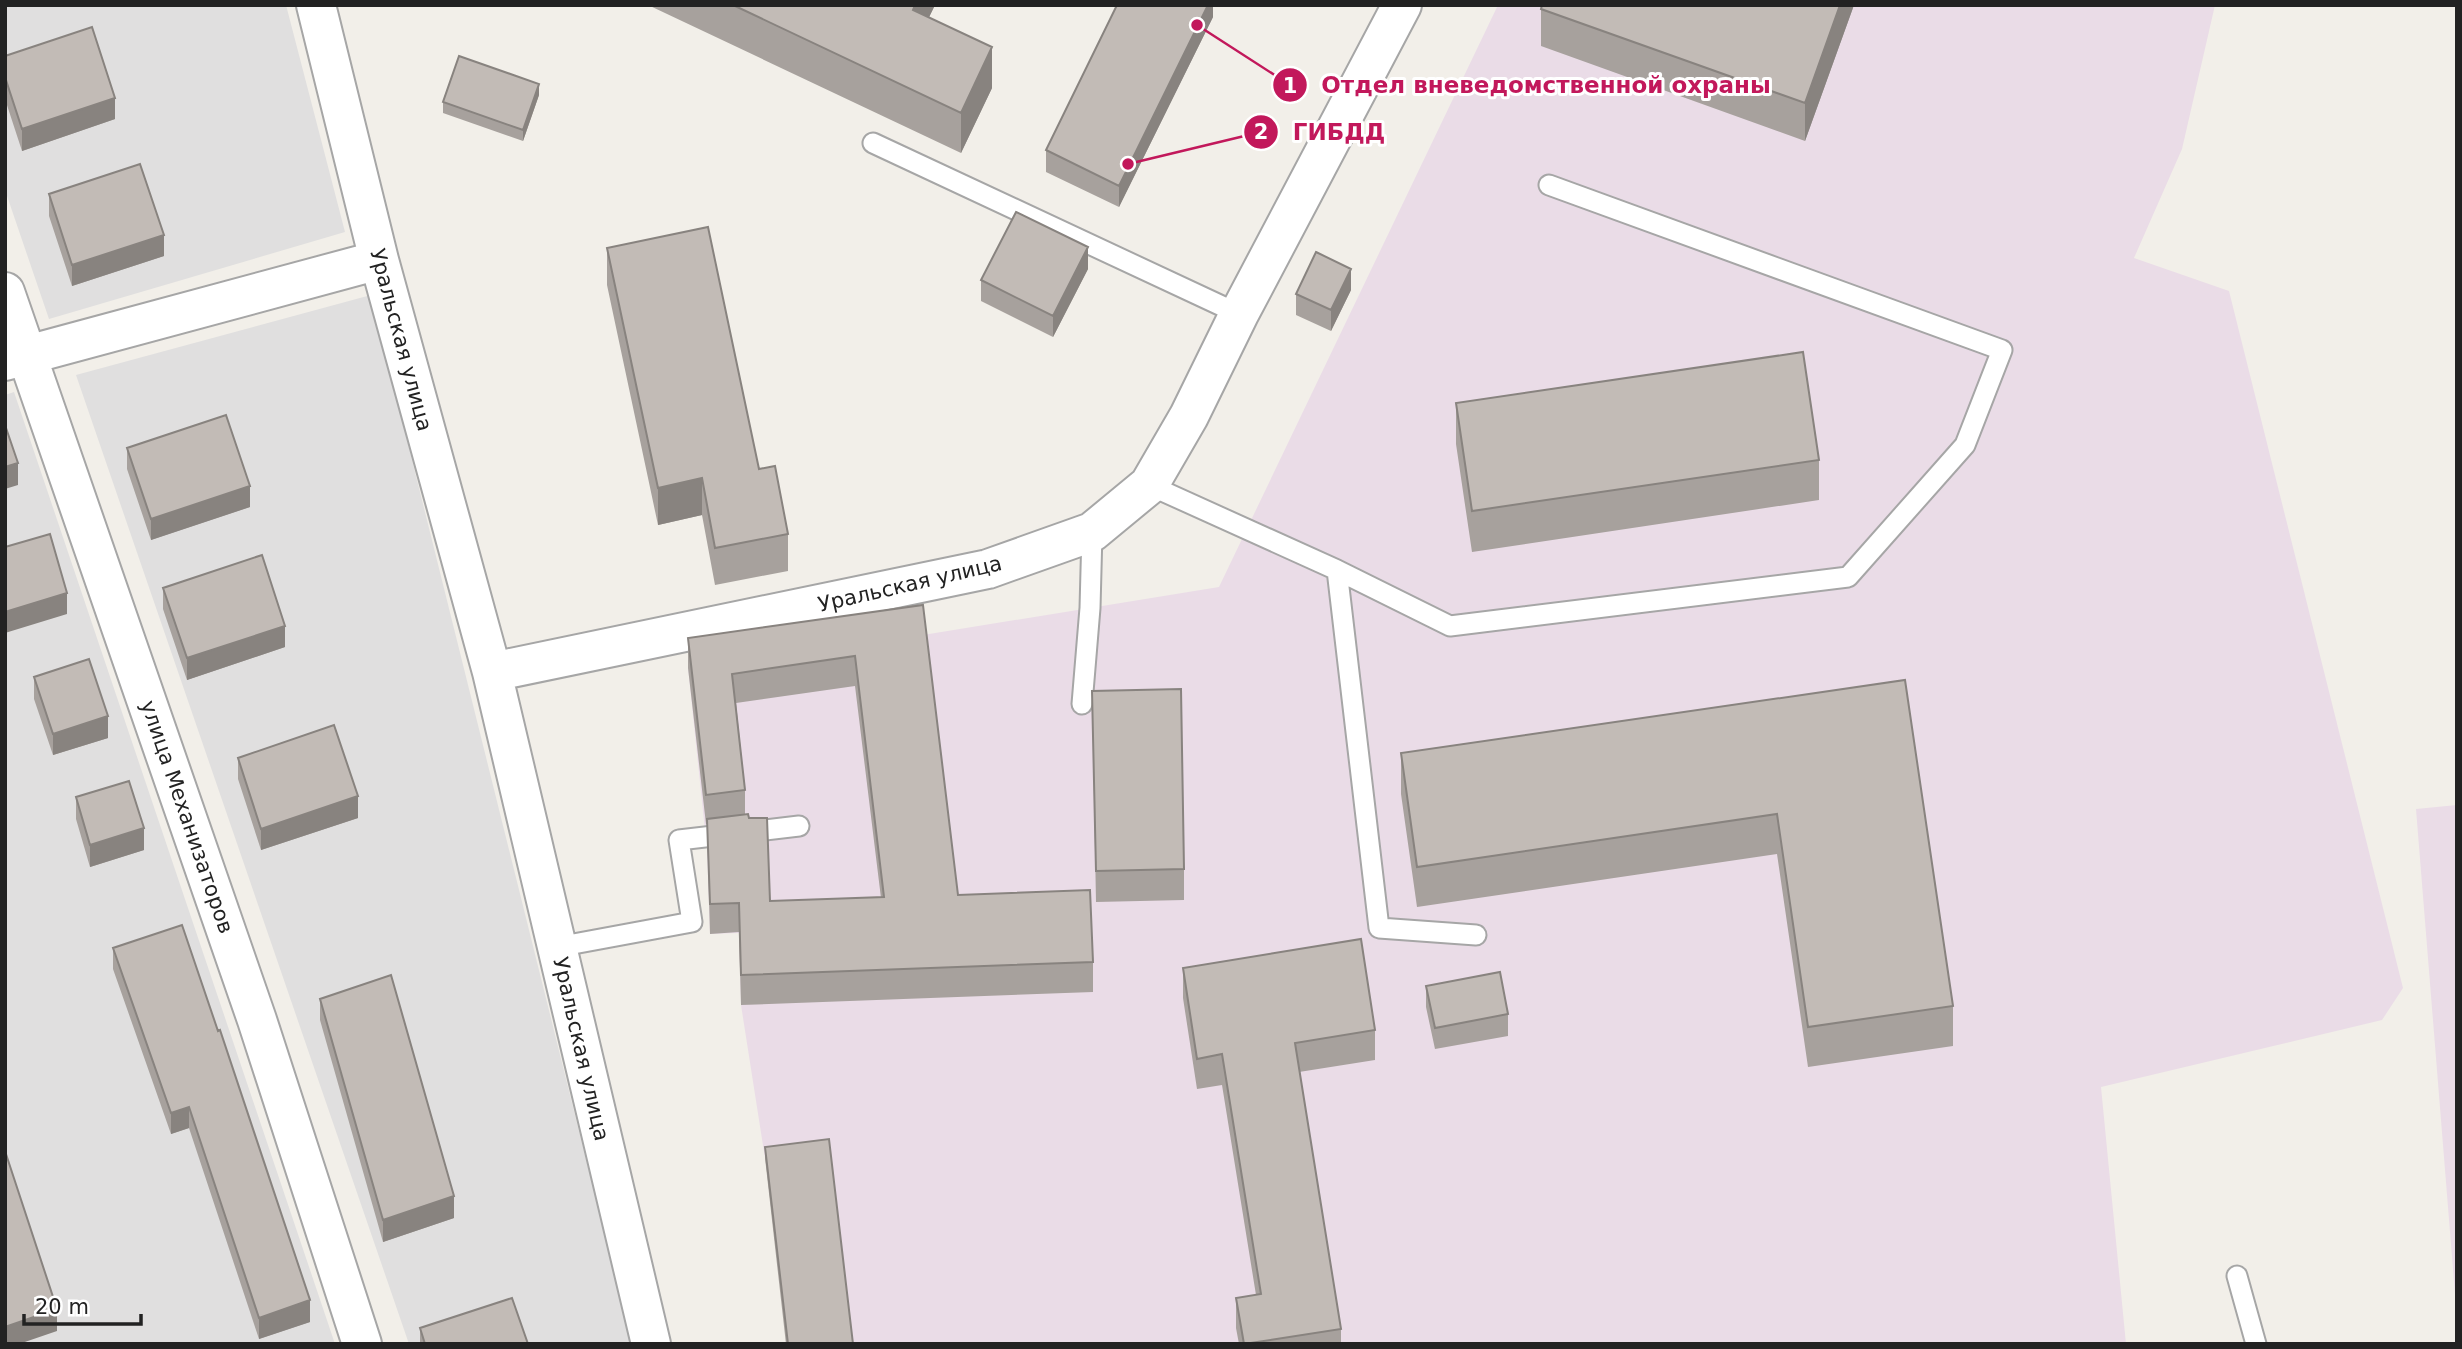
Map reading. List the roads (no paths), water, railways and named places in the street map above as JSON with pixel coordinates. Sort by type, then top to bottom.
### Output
[{"type":"street","name":"Уральская улица","points":[[316,5],[379,260],[492,672],[651,1344]]},
{"type":"street","name":"Уральская улица","points":[[492,672],[988,569],[1092,532],[1149,485],[1189,416],[1239,314],[1402,5]]},
{"type":"street","points":[[16,358],[379,260]]},
{"type":"street","name":"улица Механизаторов","points":[[5,292],[16,358],[257,1020],[362,1344]]},
{"type":"lane","points":[[873,143],[1239,314]]},
{"type":"lane","points":[[1149,485],[1337,570],[1450,626],[1848,577],[1965,446],[2002,350],[1549,185]]},
{"type":"lane","points":[[1082,704],[1090,608],[1092,532]]},
{"type":"lane","points":[[1337,570],[1379,928],[1476,935]]},
{"type":"lane","points":[[557,947],[692,922],[680,840],[799,827]]},
{"type":"lane","points":[[2237,1276],[2256,1344]]},
{"type":"place","name":"Отдел вневедомственной охраны","points":[[1197,25]]},
{"type":"place","name":"ГИБДД","points":[[1128,164]]}]
